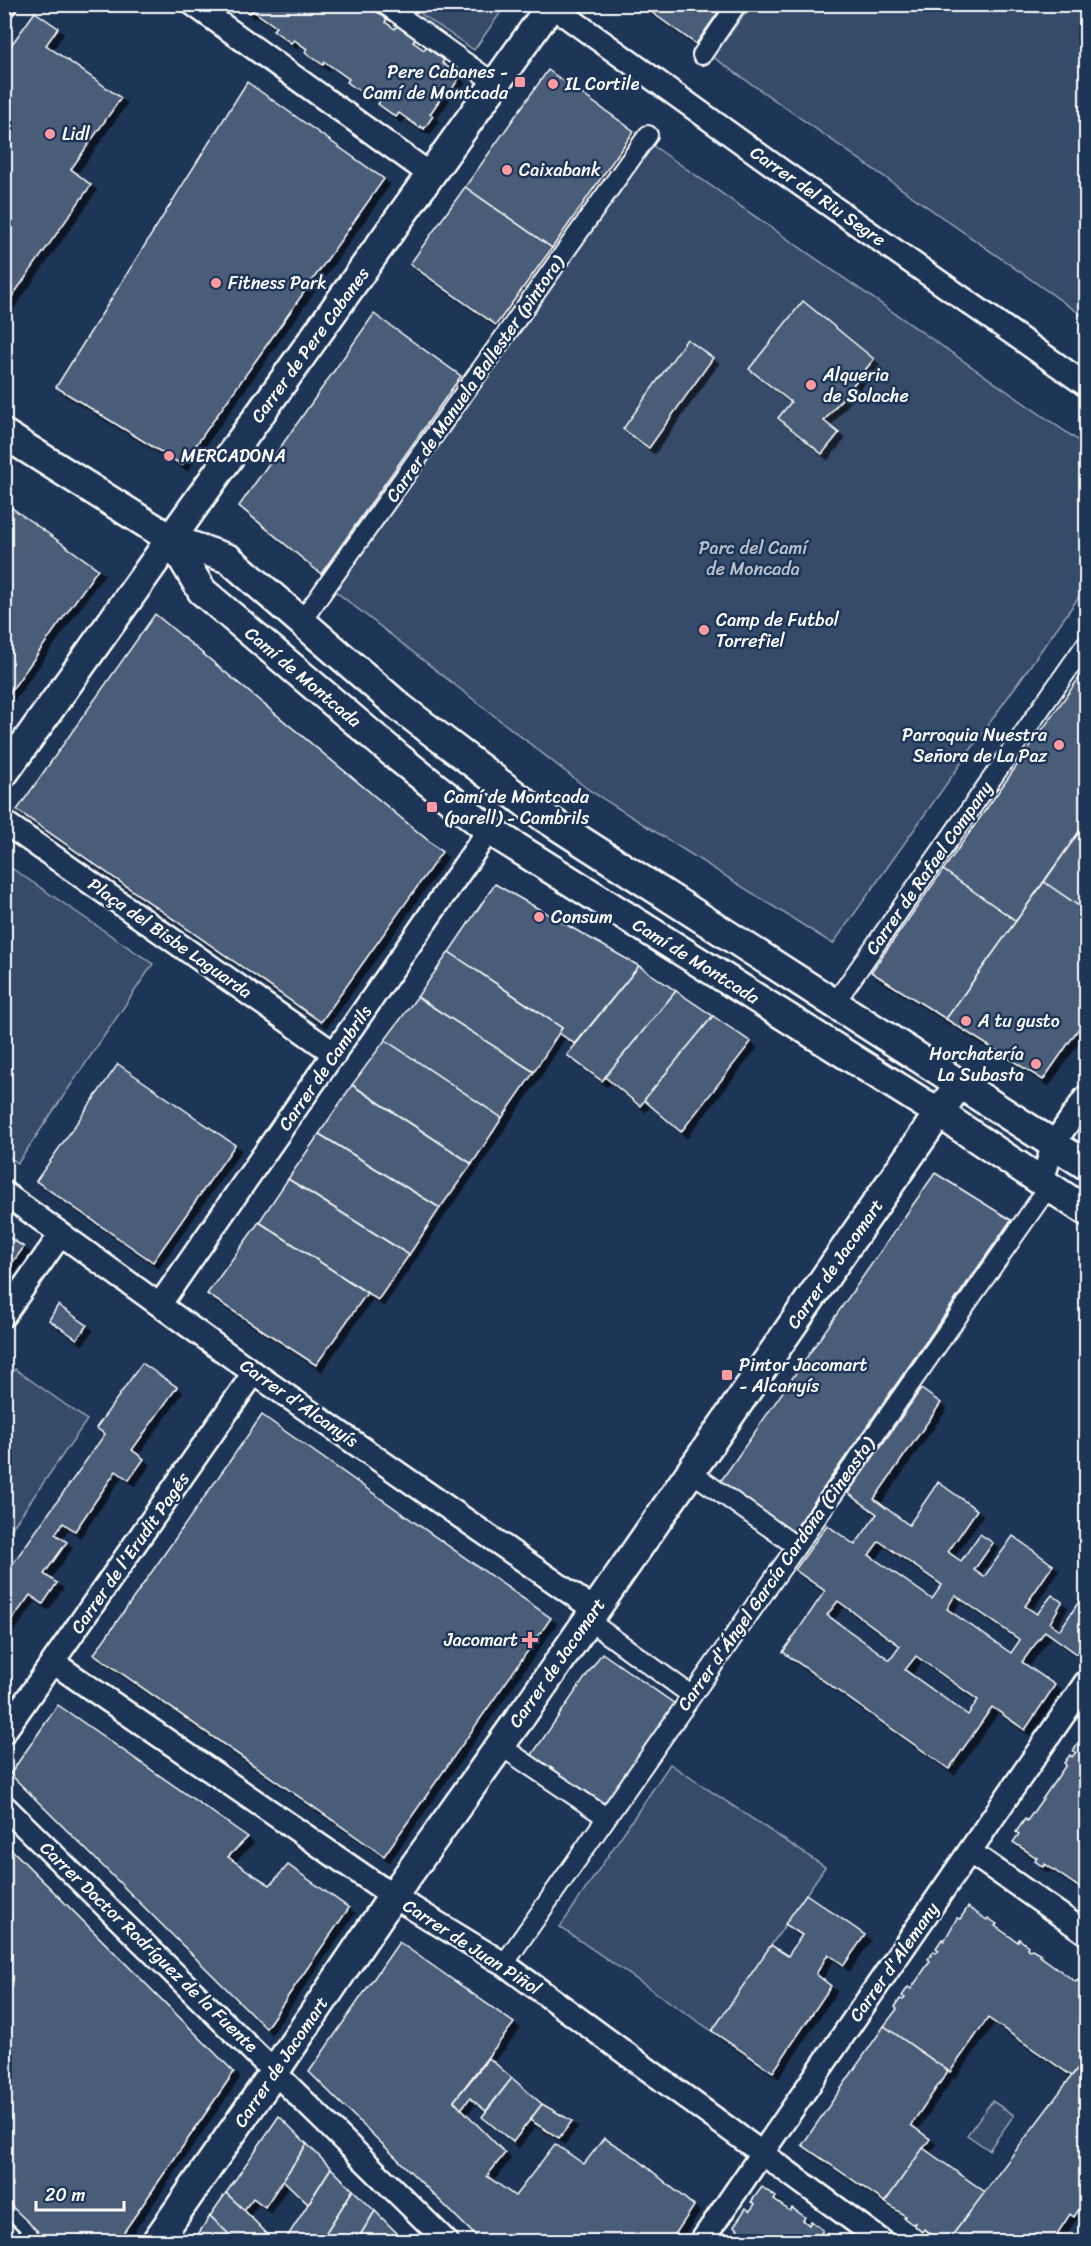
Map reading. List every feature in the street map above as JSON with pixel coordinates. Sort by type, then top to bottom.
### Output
[{"type":"street","points":[[193,4],[431,175]]},
{"type":"street","points":[[384,4],[496,84]]},
{"type":"street","points":[[702,55],[737,4]]},
{"type":"street","name":"Carrer de Pere Cabanes","points":[[4,773],[552,5]]},
{"type":"street","name":"Carrer del Riu Segre","points":[[552,5],[783,172],[1086,385]]},
{"type":"street","name":"Carrer de Manuela Ballester (pintora)","points":[[302,622],[648,135]]},
{"type":"street","name":"Camí de Montcada","points":[[4,434],[171,539],[229,559],[401,708],[544,817],[1086,1165]]},
{"type":"street","name":"Camí de Montcada","points":[[171,539],[202,591],[399,758],[489,830],[939,1113],[1086,1210]]},
{"type":"street","name":"Carrer de Rafael Company","points":[[834,1004],[1086,644]]},
{"type":"street","name":"Plaça del Bisbe Laguarda","points":[[4,822],[335,1054]]},
{"type":"street","name":"Carrer de Cambrils","points":[[160,1304],[489,830]]},
{"type":"street","name":"Carrer de Jacomart","points":[[156,2241],[275,2071],[393,1896],[691,1472],[959,1084]]},
{"type":"street","points":[[1045,1183],[1054,1143],[1086,1097]]},
{"type":"street","name":"Carrer d'Ángel García Cardona (Cineasta)","points":[[504,1964],[1045,1183]]},
{"type":"street","name":"Carrer d'Alcanyís","points":[[4,1193],[591,1615],[691,1695]]},
{"type":"street","points":[[4,1315],[61,1234]]},
{"type":"street","name":"Carrer de l'Erudit Pagés","points":[[4,1732],[254,1373]]},
{"type":"street","points":[[691,1472],[796,1545]]},
{"type":"street","name":"Carrer de Juan Piñol","points":[[54,1663],[393,1896],[504,1964],[883,2241]]},
{"type":"street","name":"Carrer d'Alemany","points":[[701,2241],[1086,1682]]},
{"type":"street","points":[[499,1745],[606,1816]]},
{"type":"street","name":"Carrer Doctor Rodríguez de la Fuente","points":[[4,1806],[447,2241]]},
{"type":"street","points":[[970,1852],[1086,1933]]},
{"type":"street","points":[[4,2233],[13,2241]]},
{"type":"green space","points":[[506,4],[474,50],[408,5]]},
{"type":"green space","points":[[751,5],[1086,5],[1086,318],[713,57]]},
{"type":"green space","name":"Parc del Camí de Moncada","points":[[652,145],[1086,446],[1086,587],[833,944],[589,790],[335,591]]},
{"type":"green space","points":[[4,863],[153,964],[18,1163],[4,1154]]},
{"type":"green space","points":[[15,1369],[87,1420],[5,1538],[5,1384]]},
{"type":"green space","points":[[670,1764],[825,1867],[712,2031],[560,1927]]},
{"type":"green space","points":[[992,2101],[1014,2115],[989,2150],[967,2135]]},
{"type":"building","points":[[237,4],[359,4],[366,9],[369,6],[387,19],[385,22],[395,29],[397,26],[415,39],[413,42],[424,50],[426,47],[444,60],[442,63],[458,74],[459,78],[451,91],[447,89],[430,114],[433,116],[424,129],[421,126],[420,128],[399,113],[396,117],[378,104],[380,101],[367,92],[365,95],[347,82],[349,79],[325,62],[323,65],[305,52],[307,49],[294,40],[291,43],[273,30],[276,27],[252,10],[250,13]]},
{"type":"building","points":[[640,4],[724,4],[696,44]]},
{"type":"building","name":"Lidl","points":[[35,12],[58,28],[46,45],[121,98],[71,169],[91,185],[4,308],[4,55]]},
{"type":"building","points":[[548,70],[634,131],[552,248],[465,187]]},
{"type":"building","name":"Fitness Park","points":[[247,82],[384,179],[182,465],[56,387]]},
{"type":"building","points":[[465,187],[552,248],[496,325],[410,264]]},
{"type":"building","name":"Alqueria de Solache","points":[[803,301],[874,359],[824,421],[839,433],[822,454],[778,418],[791,402],[749,369]]},
{"type":"building","points":[[374,314],[461,376],[321,574],[239,506]]},
{"type":"building","points":[[687,339],[713,358],[649,448],[623,429]]},
{"type":"building","points":[[12,508],[98,569],[4,701],[4,518]]},
{"type":"building","points":[[155,614],[442,852],[321,1022],[17,810]]},
{"type":"building","name":"Parroquia Nuestra Señora de La Paz","points":[[1086,668],[1086,822],[1016,921],[943,870]]},
{"type":"building","points":[[1086,822],[1086,911],[1044,882]]},
{"type":"building","points":[[943,870],[1016,921],[946,1019],[871,972]]},
{"type":"building","points":[[1044,882],[1086,911],[1086,1018],[1043,1080],[946,1019]]},
{"type":"building","points":[[495,884],[639,966],[575,1044],[559,1033],[562,1028],[449,952]]},
{"type":"building","points":[[449,952],[562,1028],[534,1072],[417,997]]},
{"type":"building","points":[[639,966],[676,991],[602,1081],[567,1055]]},
{"type":"building","points":[[676,991],[713,1016],[640,1106],[605,1077]]},
{"type":"building","points":[[417,997],[534,1072],[502,1118],[385,1040]]},
{"type":"building","points":[[713,1016],[751,1042],[681,1132],[644,1100]]},
{"type":"building","points":[[385,1040],[502,1118],[472,1164],[352,1085]]},
{"type":"building","points":[[118,1064],[235,1145],[153,1262],[36,1181]]},
{"type":"building","points":[[352,1085],[472,1164],[440,1208],[319,1134]]},
{"type":"building","points":[[319,1134],[440,1208],[409,1255],[288,1179]]},
{"type":"building","points":[[935,1173],[1011,1220],[793,1532],[720,1482]]},
{"type":"building","points":[[288,1179],[409,1255],[378,1300],[259,1222]]},
{"type":"building","points":[[259,1222],[367,1293],[316,1365],[207,1294]]},
{"type":"building","points":[[4,1234],[24,1247],[4,1274]]},
{"type":"building","points":[[58,1305],[87,1325],[77,1339],[49,1320]]},
{"type":"building","points":[[142,1363],[177,1387],[132,1450],[144,1459],[129,1480],[116,1471],[75,1531],[63,1523],[55,1534],[67,1542],[44,1574],[57,1583],[43,1604],[30,1595],[4,1631],[4,1576],[105,1434],[96,1428]]},
{"type":"building","points":[[921,1389],[941,1403],[874,1499],[909,1525],[938,1482],[977,1510],[948,1552],[961,1561],[980,1534],[993,1543],[974,1570],[984,1577],[1013,1536],[1053,1565],[1025,1606],[1037,1614],[1052,1595],[1062,1602],[1050,1623],[1060,1630],[1086,1591],[1086,1641],[1077,1654],[1045,1631],[1022,1662],[1055,1685],[1025,1730],[992,1707],[949,1769],[783,1652],[825,1591],[795,1570],[827,1525],[855,1545],[877,1514],[848,1493]],"holes":[[[879,1541],[942,1585],[932,1599],[869,1555]],[[955,1595],[1020,1640],[1011,1653],[947,1609]],[[838,1601],[900,1646],[890,1660],[827,1615]],[[916,1656],[978,1700],[968,1715],[905,1670]]]},
{"type":"building","points":[[262,1415],[551,1618],[384,1856],[94,1654]]},
{"type":"building","points":[[602,1653],[675,1704],[603,1806],[531,1756]]},
{"type":"building","points":[[58,1705],[248,1837],[228,1857],[270,1885],[288,1865],[349,1908],[266,2028],[10,1774]]},
{"type":"building","points":[[1086,1737],[1086,1892],[1045,1864],[1043,1867],[1035,1861],[1037,1858],[1013,1842],[1019,1834],[1016,1832],[1025,1819],[1027,1821],[1066,1765],[1064,1763],[1070,1755],[1072,1757],[1079,1742],[1082,1744]]},
{"type":"building","points":[[4,1842],[234,2072],[117,2242],[49,2242],[4,2199]]},
{"type":"building","points":[[806,1894],[865,1935],[844,1965],[828,1954],[816,1974],[831,1986],[773,2072],[712,2031],[771,1945],[788,1956],[802,1935],[785,1924]]},
{"type":"building","points":[[968,1907],[997,1924],[995,1926],[1018,1942],[1019,1939],[1028,1946],[1029,1950],[1032,1949],[1041,1954],[1040,1956],[1076,1982],[1077,1980],[1086,1985],[1086,2057],[1072,2076],[988,2018],[950,2072],[884,2026],[897,2009],[895,2007],[900,1999],[905,1998],[902,1996],[908,1987],[911,1989],[930,1961],[928,1959],[934,1951],[936,1953],[939,1950],[936,1948],[942,1939],[944,1941],[957,1918],[960,1919]]},
{"type":"building","points":[[399,1942],[514,2023],[454,2101],[505,2153],[487,2176],[515,2196],[555,2144],[584,2164],[604,2138],[635,2157],[694,2206],[670,2242],[482,2242],[309,2072]]},
{"type":"building","points":[[884,2026],[948,2071],[911,2125],[930,2139],[885,2202],[802,2145]]},
{"type":"building","points":[[1086,2057],[1086,2199],[1074,2217],[1070,2214],[1057,2234],[1060,2236],[1056,2242],[947,2242]]},
{"type":"building","points":[[489,2058],[512,2078],[486,2111],[470,2098],[461,2109],[454,2101]]},
{"type":"building","points":[[512,2078],[542,2104],[513,2142],[482,2117]]},
{"type":"building","points":[[542,2104],[572,2121],[559,2138],[530,2120]]},
{"type":"building","points":[[279,2116],[307,2144],[265,2207],[253,2198],[244,2210],[226,2193]]},
{"type":"building","points":[[307,2144],[331,2168],[308,2204],[283,2180]]},
{"type":"building","points":[[923,2148],[985,2192],[947,2242],[941,2242],[924,2229],[922,2232],[914,2225],[915,2223],[912,2224],[885,2202]]},
{"type":"building","points":[[331,2168],[353,2190],[320,2242],[284,2242]]},
{"type":"building","points":[[762,2187],[776,2197],[774,2200],[790,2211],[792,2208],[805,2217],[803,2220],[809,2225],[811,2221],[823,2230],[821,2233],[825,2236],[826,2233],[836,2240],[732,2242],[730,2240],[738,2229],[734,2226],[746,2208],[750,2211],[755,2204],[751,2202]]},
{"type":"building","points":[[353,2190],[375,2211],[356,2242],[320,2242]]},
{"type":"building","points":[[226,2193],[275,2242],[237,2242],[210,2216]]},
{"type":"building","points":[[375,2211],[401,2237],[398,2242],[356,2242]]},
{"type":"building","points":[[210,2216],[237,2242],[193,2242]]},
{"type":"place","name":"Pere Cabanes - Camí de Montcada","points":[[520,82]]},
{"type":"place","name":"IL Cortile","points":[[553,84]]},
{"type":"place","name":"Lidl","points":[[50,134]]},
{"type":"place","name":"Caixabank","points":[[507,170]]},
{"type":"place","name":"Fitness Park","points":[[216,283]]},
{"type":"place","name":"Alqueria de Solache","points":[[811,385]]},
{"type":"place","name":"MERCADONA","points":[[169,456]]},
{"type":"place","name":"Camp de Futbol Torrefiel","points":[[704,630]]},
{"type":"place","name":"Parroquia Nuestra Señora de La Paz","points":[[1059,745]]},
{"type":"place","name":"Camí de Montcada (parell) - Cambrils","points":[[432,807]]},
{"type":"place","name":"Consum","points":[[539,917]]},
{"type":"place","name":"A tu gusto","points":[[966,1021]]},
{"type":"place","name":"Horchatería La Subasta","points":[[1036,1064]]},
{"type":"place","name":"Pintor Jacomart - Alcanyís","points":[[727,1375]]},
{"type":"place","name":"Jacomart","points":[[530,1640]]}]
